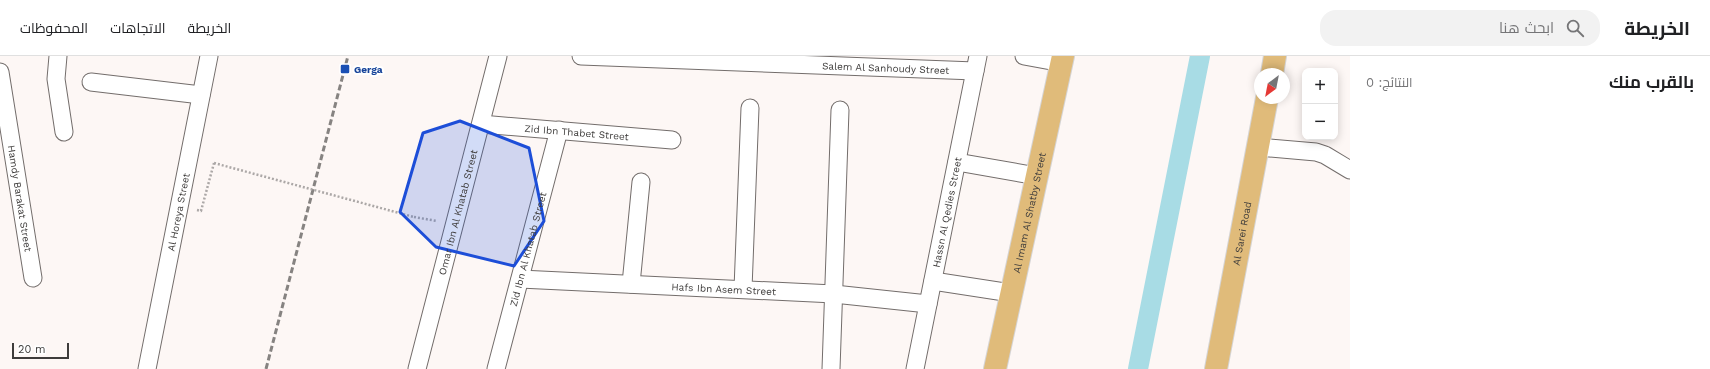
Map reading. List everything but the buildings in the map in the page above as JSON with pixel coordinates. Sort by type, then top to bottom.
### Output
[{"type":"main road","points":[[1273,68],[1275,56]]},
{"type":"main road","name":"Al Imam Al Shatby Street","points":[[995,369],[1062,60]]},
{"type":"main road","name":"Al Sarei Road","points":[[1216,369],[1266,104]]},
{"type":"street","points":[[58,56],[56,84],[64,132]]},
{"type":"street","name":"Al Horeya Street","points":[[147,369],[208,56]]},
{"type":"street","name":"Omar Ibn Al Khatab Street","points":[[417,369],[498,56]]},
{"type":"street","name":"Salem Al Sanhoudy Street","points":[[581,56],[977,64]]},
{"type":"street","points":[[1024,56],[1062,60]]},
{"type":"street","name":"Hassn Al Qedies Street","points":[[915,369],[977,64]]},
{"type":"street","name":"Hamdy Barakat Street","points":[[0,72],[33,278]]},
{"type":"street","points":[[91,82],[201,95]]},
{"type":"street","points":[[743,289],[750,108]]},
{"type":"street","points":[[831,369],[840,110]]},
{"type":"street","name":"Zid Ibn Thabet Street","points":[[481,124],[672,140]]},
{"type":"street","name":"Zid Ibn Al Khatab Street","points":[[501,368],[520,279],[559,130]]},
{"type":"street","points":[[1258,148],[1316,152],[1326,155],[1350,170]]},
{"type":"street","points":[[957,162],[1037,176]]},
{"type":"street","points":[[632,284],[641,182]]},
{"type":"street","name":"Hafs Ibn Asem Street","points":[[520,279],[834,294],[928,304]]},
{"type":"street","points":[[933,281],[1011,293]]},
{"type":"path","points":[[201,211],[214,163],[414,218],[437,221]]},
{"type":"highlighted area","points":[[460,121],[529,148],[544,221],[514,266],[436,247],[400,212],[423,133]]},
{"type":"waterway","points":[[1138,369],[1200,56]]},
{"type":"railway","points":[[266,369],[348,56]]},
{"type":"place","name":"Gerga","points":[[345,69]]}]
